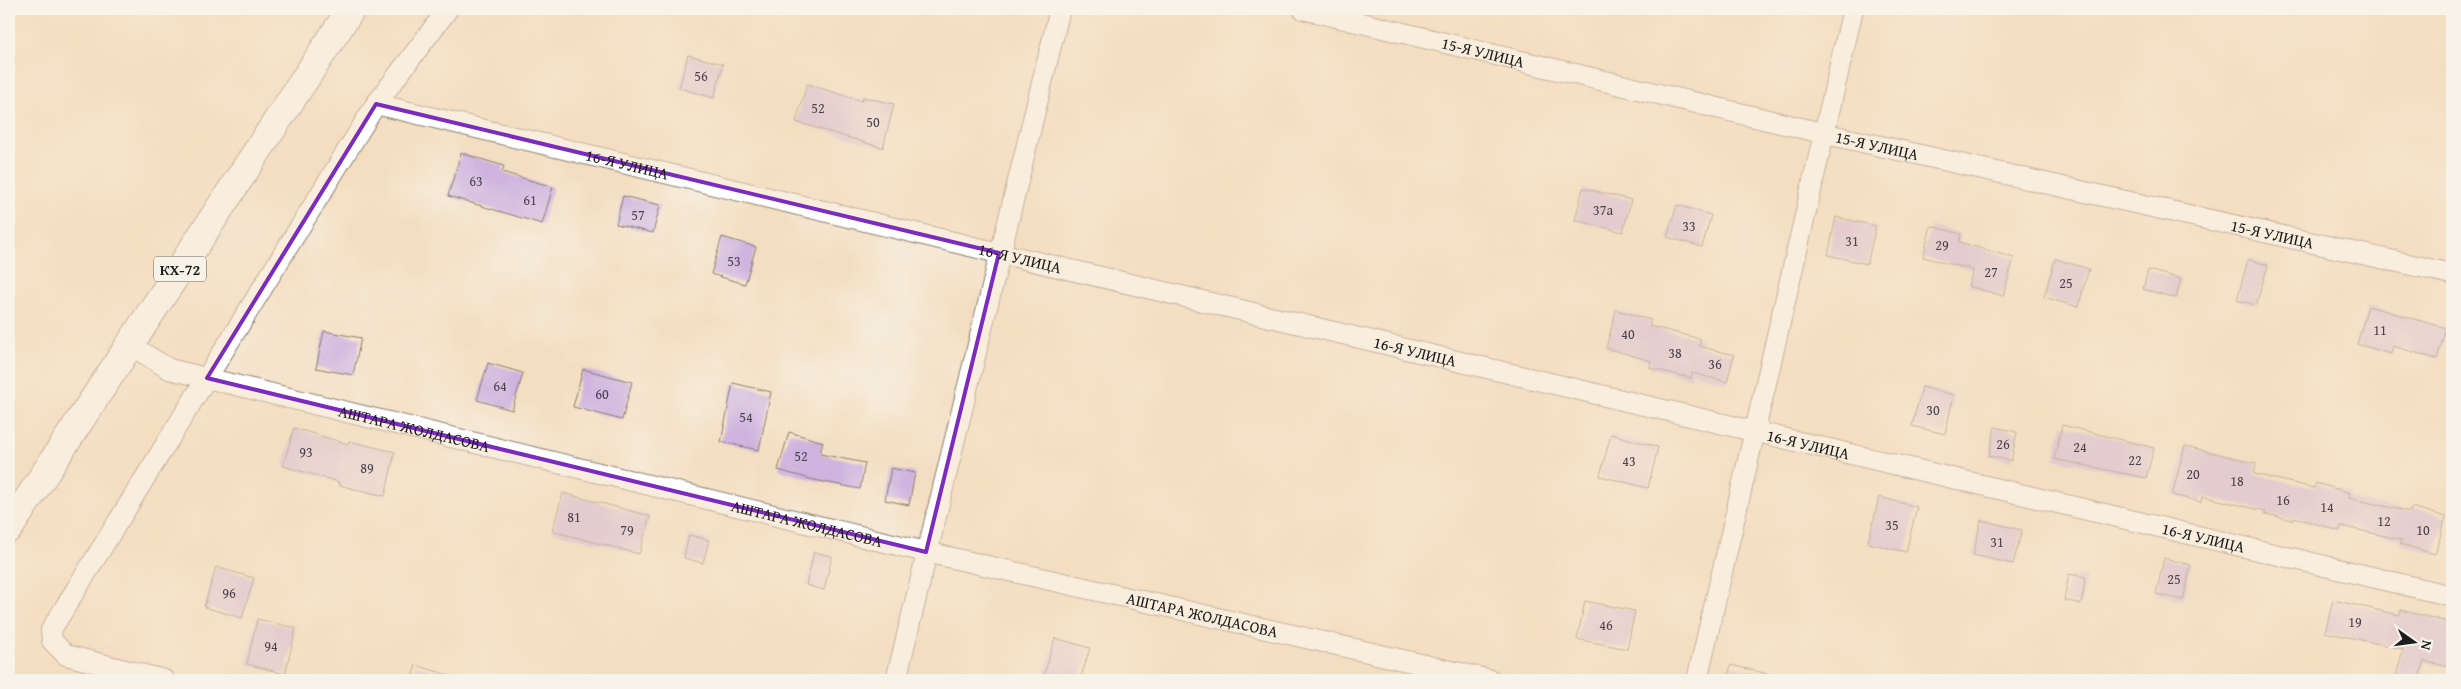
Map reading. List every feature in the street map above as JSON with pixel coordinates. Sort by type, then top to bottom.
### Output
[{"type":"main road","name":"КХ-72","points":[[9,528],[351,9]]},
{"type":"street","points":[[164,680],[79,660],[66,655],[52,641],[51,630],[376,104],[448,9]]},
{"type":"street","points":[[896,680],[1060,9]]},
{"type":"street","name":"15-Я УЛИЦА","points":[[1304,9],[1822,133],[2452,274]]},
{"type":"street","points":[[1697,680],[1822,133],[1853,9]]},
{"type":"street","name":"16-Я УЛИЦА","points":[[376,104],[2452,596]]},
{"type":"street","name":"АШТАРА ЖОЛДАСОВА","points":[[130,345],[169,369],[926,552],[1491,680]]},
{"type":"highlighted area","points":[[376,104],[999,253],[926,552],[207,378]]},
{"type":"building","points":[[688,55],[723,64],[714,98],[679,88]]},
{"type":"building","points":[[807,84],[862,101],[863,97],[894,104],[883,148],[796,122]]},
{"type":"building","points":[[461,153],[504,166],[502,172],[553,187],[542,224],[448,196]]},
{"type":"building","points":[[1583,188],[1631,200],[1623,232],[1575,220]]},
{"type":"building","points":[[623,196],[660,205],[653,233],[616,224]]},
{"type":"building","points":[[1677,205],[1711,215],[1702,247],[1667,237]]},
{"type":"building","points":[[1836,217],[1876,226],[1867,264],[1828,255]]},
{"type":"building","points":[[1931,226],[1961,234],[1959,242],[2014,258],[2003,296],[1968,286],[1973,270],[1923,257]]},
{"type":"building","points":[[722,237],[756,247],[745,284],[711,274]]},
{"type":"building","points":[[2055,259],[2089,269],[2078,307],[2044,297]]},
{"type":"building","points":[[2248,259],[2268,265],[2256,305],[2237,300]]},
{"type":"building","points":[[2148,270],[2181,279],[2176,298],[2143,289]]},
{"type":"building","points":[[2368,306],[2446,328],[2437,359],[2393,346],[2391,354],[2357,344]]},
{"type":"building","points":[[1616,310],[1651,320],[1649,326],[1701,339],[1699,346],[1734,355],[1727,382],[1692,373],[1691,378],[1650,368],[1651,361],[1606,348]]},
{"type":"building","points":[[324,331],[361,338],[353,375],[316,368]]},
{"type":"building","points":[[488,363],[523,373],[512,410],[477,400]]},
{"type":"building","points":[[583,369],[632,382],[622,420],[573,407]]},
{"type":"building","points":[[733,383],[771,392],[759,450],[721,442]]},
{"type":"building","points":[[1922,387],[1954,395],[1945,434],[1912,426]]},
{"type":"building","points":[[2062,425],[2154,448],[2146,478],[2054,459]]},
{"type":"building","points":[[1995,427],[2017,432],[2011,461],[1989,456]]},
{"type":"building","points":[[294,428],[348,444],[349,441],[395,452],[385,496],[338,485],[339,482],[283,466]]},
{"type":"building","points":[[789,432],[823,442],[820,454],[865,463],[860,489],[814,480],[778,470]]},
{"type":"building","points":[[1611,434],[1658,447],[1648,488],[1600,476]]},
{"type":"building","points":[[2185,446],[2256,463],[2254,474],[2314,488],[2316,483],[2350,493],[2349,498],[2410,512],[2412,507],[2446,517],[2435,554],[2400,544],[2402,540],[2341,526],[2339,531],[2294,517],[2293,520],[2265,514],[2265,511],[2202,496],[2201,502],[2172,495]]},
{"type":"building","points":[[891,468],[915,473],[909,505],[885,500]]},
{"type":"building","points":[[563,493],[650,516],[639,554],[552,531]]},
{"type":"building","points":[[1879,497],[1917,507],[1906,552],[1868,543]]},
{"type":"building","points":[[1981,520],[2022,530],[2013,564],[1973,555]]},
{"type":"building","points":[[689,535],[709,540],[703,563],[684,558]]},
{"type":"building","points":[[814,552],[832,556],[824,590],[806,585]]},
{"type":"building","points":[[2164,558],[2191,565],[2183,600],[2156,594]]},
{"type":"building","points":[[216,567],[254,578],[242,618],[204,607]]},
{"type":"building","points":[[2069,574],[2086,577],[2081,604],[2064,600]]},
{"type":"building","points":[[2333,600],[2399,615],[2401,610],[2452,623],[2452,668],[2424,661],[2419,680],[2395,680],[2403,649],[2325,632]]},
{"type":"building","points":[[1585,601],[1635,611],[1627,649],[1577,639]]},
{"type":"building","points":[[257,619],[296,628],[285,674],[247,664]]},
{"type":"building","points":[[1055,638],[1090,648],[1080,680],[1061,680],[1044,675]]},
{"type":"building","points":[[416,665],[454,677],[453,680],[411,680]]},
{"type":"building","points":[[1731,665],[1772,675],[1771,680],[1727,680]]}]
